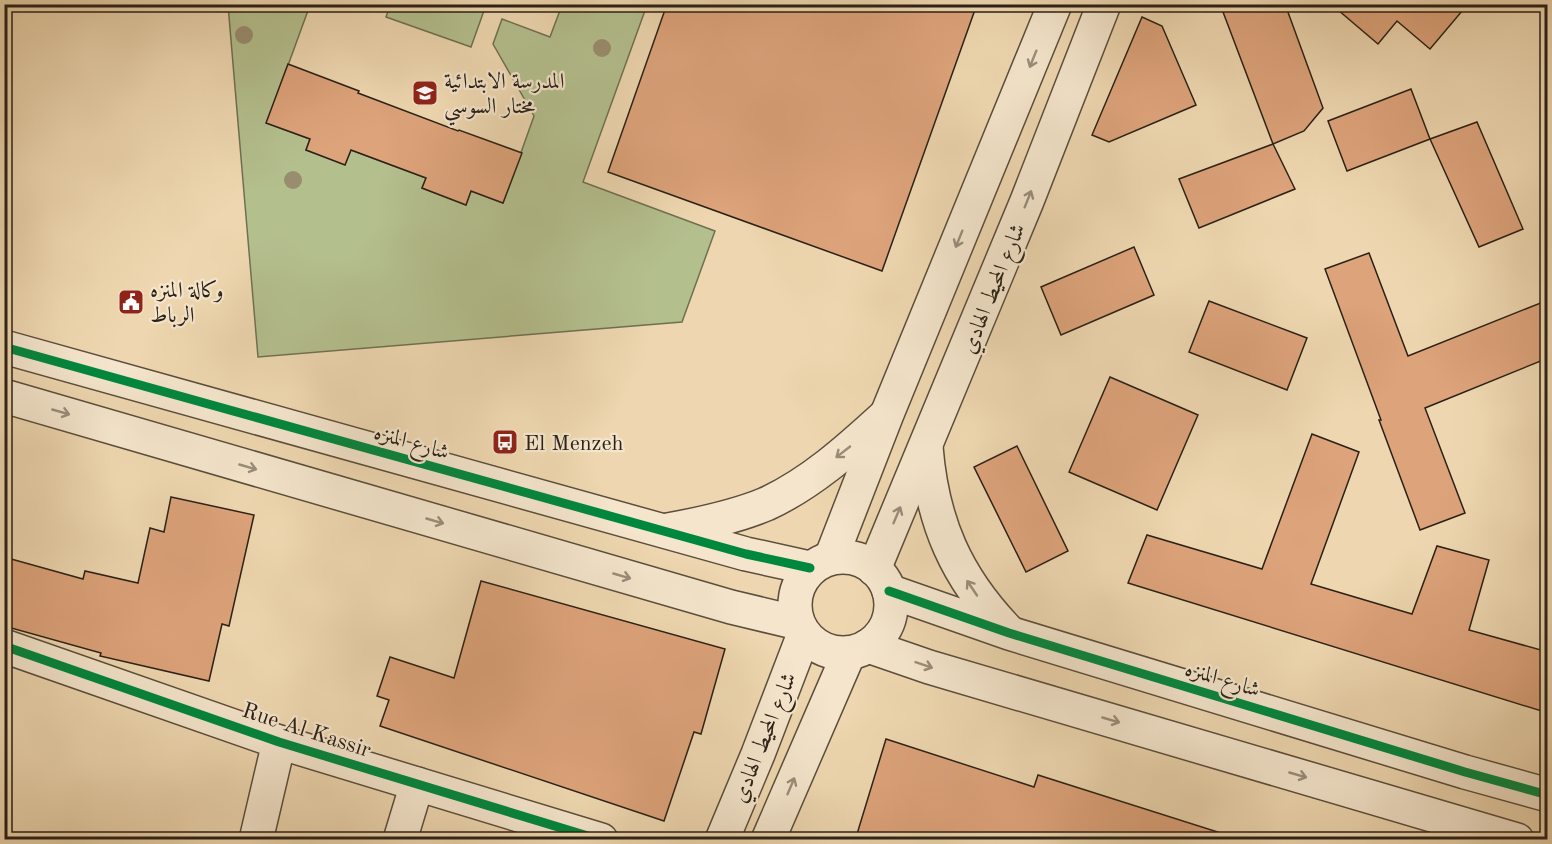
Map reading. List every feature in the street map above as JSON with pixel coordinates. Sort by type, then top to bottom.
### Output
[{"type":"street","points":[[820,563],[887,414],[1055,4]]},
{"type":"street","name":"شارع المحيط الهادي","points":[[882,580],[926,447],[1028,201],[1104,4]]},
{"type":"street","name":"شارع المنزه","points":[[4,347],[746,554],[820,563]]},
{"type":"street","points":[[4,396],[801,628]]},
{"type":"street","points":[[663,531],[732,516],[783,495],[816,474],[887,414]]},
{"type":"street","points":[[926,447],[928,475],[934,502],[953,555],[979,598],[1009,633]]},
{"type":"street","points":[[840,556],[856,558],[870,565],[882,580],[891,607],[888,622],[883,632],[859,649],[838,653],[823,649],[809,640],[801,628],[794,612],[795,596],[800,581],[820,563],[840,556]]},
{"type":"street","name":"شارع المنزه","points":[[882,580],[1009,633],[1465,772],[1548,795]]},
{"type":"street","name":"شارع المحيط الهادي","points":[[722,840],[758,754],[801,628]]},
{"type":"street","name":"Rue Al Kassir","points":[[4,646],[279,742],[601,840]]},
{"type":"street","points":[[859,649],[929,667],[1482,835],[1517,840]]},
{"type":"street","name":"شارع المحيط الهادي","points":[[768,840],[859,649]]},
{"type":"street","points":[[256,840],[279,742]]},
{"type":"street","points":[[400,840],[417,784]]},
{"type":"green space","points":[[390,4],[486,5],[471,47],[386,17]]},
{"type":"green space","name":"المدرسة الابتدائية مختار السوسي","points":[[228,5],[310,5],[267,123],[310,139],[306,150],[345,164],[351,150],[426,178],[422,188],[466,205],[471,191],[503,203],[534,116],[493,44],[502,19],[550,37],[562,5],[647,5],[583,182],[715,231],[682,322],[258,357]]},
{"type":"building","points":[[667,4],[977,4],[882,271],[608,172]]},
{"type":"building","points":[[1220,4],[1285,4],[1323,108],[1304,131],[1273,144]]},
{"type":"building","points":[[1331,4],[1468,4],[1430,49],[1397,21],[1378,44]]},
{"type":"building","points":[[1142,17],[1162,26],[1196,105],[1109,142],[1092,135]]},
{"type":"building","points":[[288,64],[359,91],[358,93],[522,153],[503,203],[471,191],[466,205],[422,188],[426,178],[351,150],[345,165],[306,150],[310,139],[266,123]]},
{"type":"building","points":[[1411,89],[1430,139],[1347,171],[1328,121]]},
{"type":"building","points":[[1477,122],[1523,229],[1479,247],[1430,139]]},
{"type":"building","points":[[1273,144],[1295,189],[1199,228],[1179,179]]},
{"type":"building","points":[[1134,247],[1154,295],[1061,335],[1041,287]]},
{"type":"building","points":[[1369,253],[1408,356],[1548,300],[1548,358],[1425,408],[1465,513],[1420,530],[1325,269]]},
{"type":"building","points":[[1209,301],[1307,338],[1287,390],[1189,352]]},
{"type":"building","points":[[1110,377],[1198,415],[1157,510],[1069,472]]},
{"type":"building","points":[[1312,434],[1359,452],[1311,584],[1412,614],[1437,546],[1489,560],[1469,630],[1548,652],[1548,713],[1128,583],[1147,535],[1262,569]]},
{"type":"building","points":[[1017,446],[1068,551],[1026,572],[974,467]]},
{"type":"building","points":[[171,497],[254,515],[229,626],[222,624],[209,681],[100,656],[101,653],[4,626],[4,557],[83,579],[85,571],[138,583],[150,528],[164,532]]},
{"type":"building","points":[[481,581],[725,649],[701,734],[694,732],[664,821],[380,726],[389,700],[377,696],[390,657],[454,678]]},
{"type":"building","points":[[886,739],[1034,787],[1038,775],[1224,834],[1223,840],[874,840],[857,834]]},
{"type":"cycle path","points":[[4,347],[746,554],[810,568]]},
{"type":"cycle path","points":[[889,591],[1009,633],[1465,772],[1548,795]]},
{"type":"cycle path","points":[[4,646],[279,742],[601,840]]},
{"type":"place","name":"المدرسة الابتدائية مختار السوسي","points":[[425,93]]},
{"type":"place","name":"وكالة المنزه الرباط","points":[[131,302]]},
{"type":"place","name":"El Menzeh","points":[[505,442]]}]
